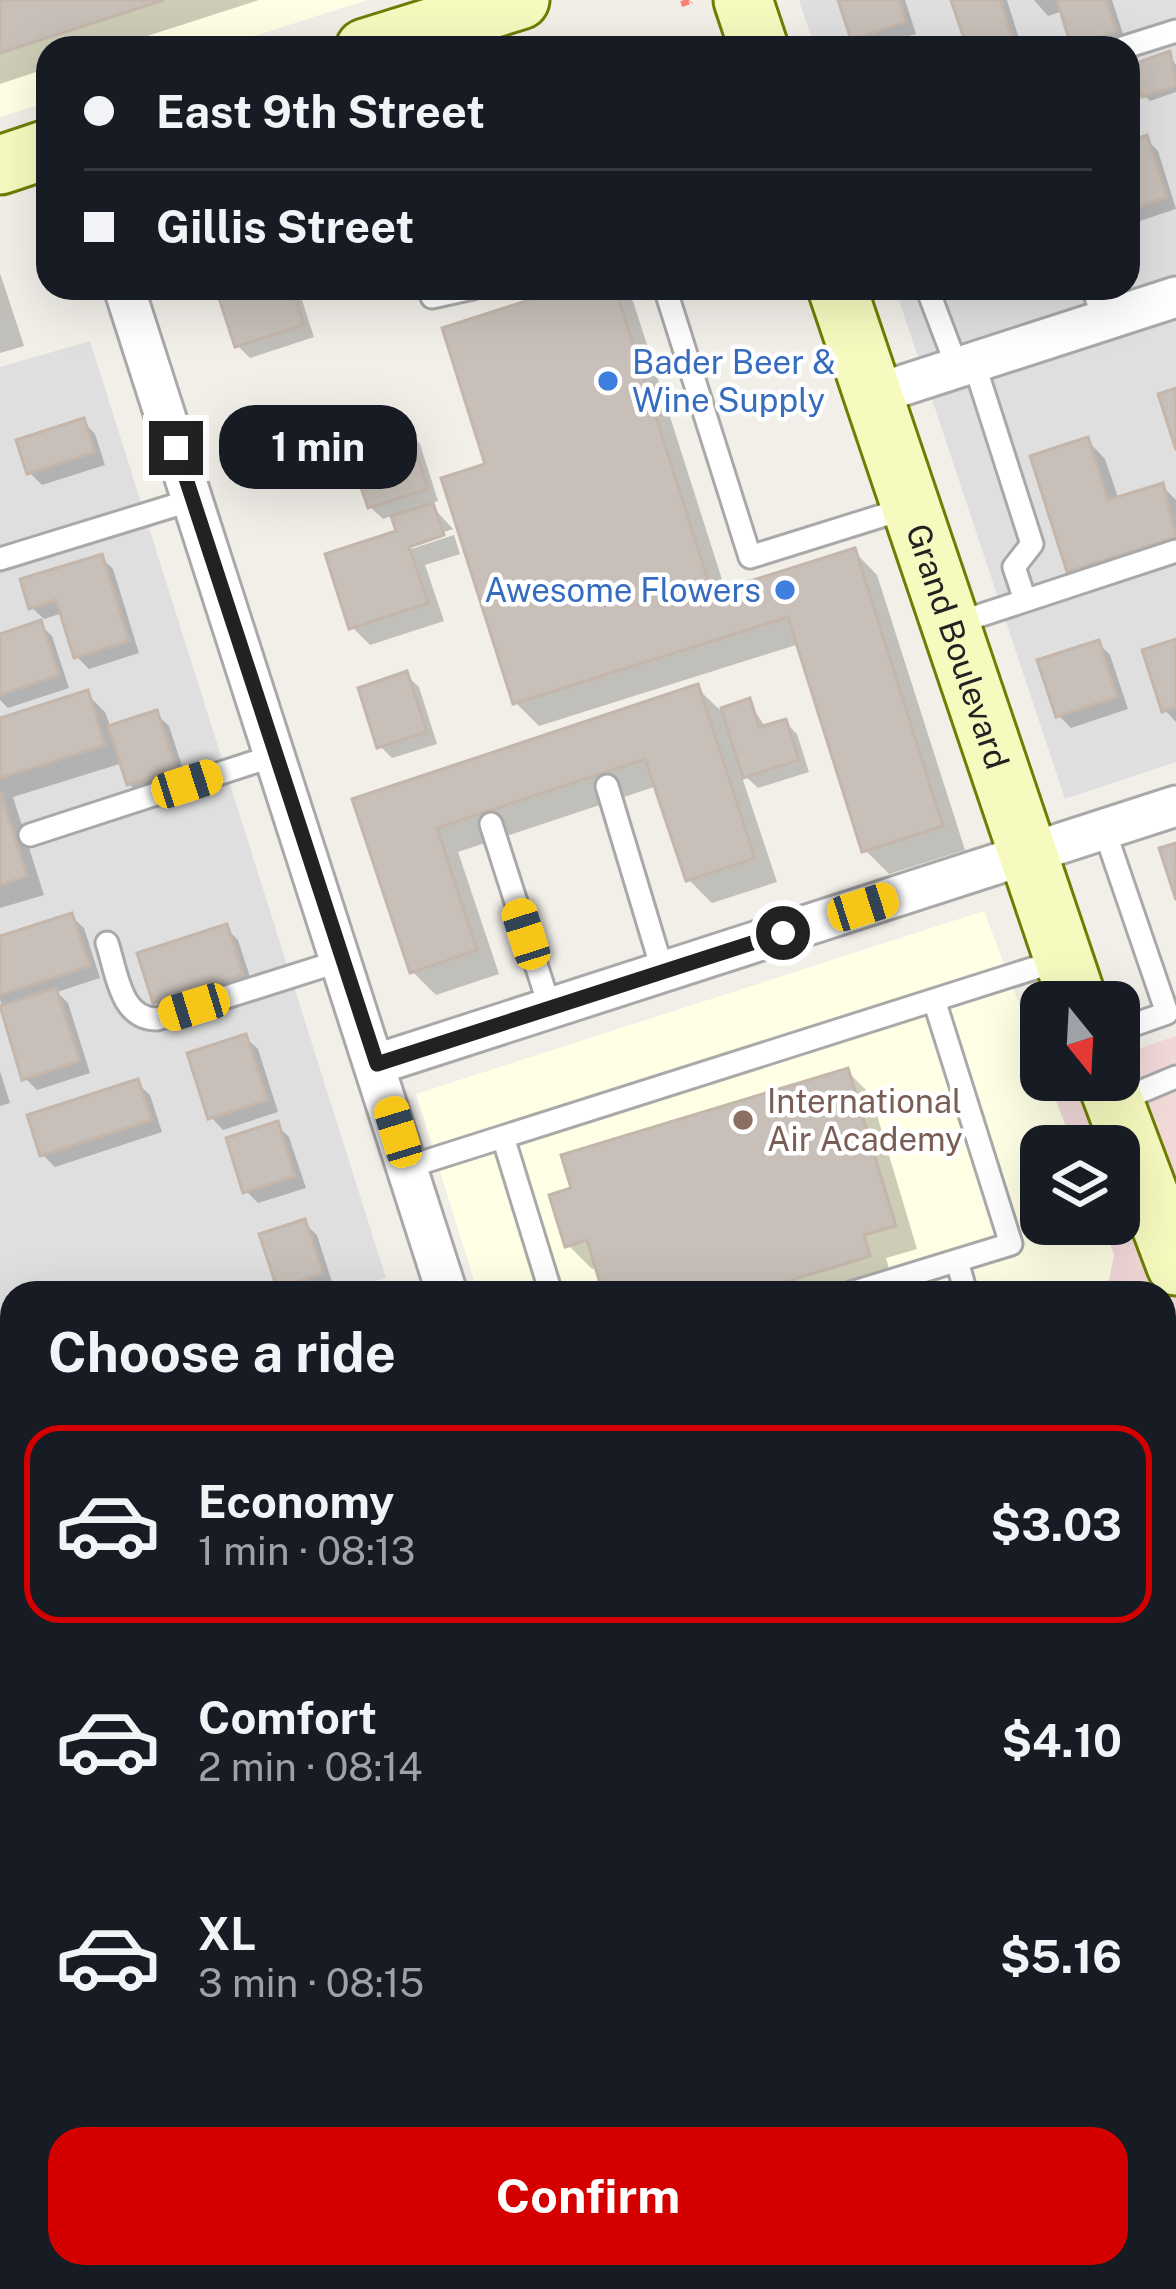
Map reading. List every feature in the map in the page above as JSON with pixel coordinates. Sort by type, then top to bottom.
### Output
[{"type":"main road","points":[[465,33],[520,0]]},
{"type":"main road","points":[[743,0],[755,36]]},
{"type":"main road","points":[[0,165],[36,153]]},
{"type":"main road","name":"Grand Boulevard","points":[[847,300],[910,507],[1071,980]]},
{"type":"main road","points":[[1115,1101],[1176,1265]]},
{"type":"street","points":[[873,394],[965,365],[1098,304],[1176,297]]},
{"type":"street","points":[[128,300],[443,1281]]},
{"type":"street","points":[[377,1064],[1176,806]]},
{"type":"lane","points":[[1140,42],[1176,31]]},
{"type":"lane","points":[[669,300],[750,556],[910,507]]},
{"type":"lane","points":[[933,300],[965,365],[1032,544],[1015,567],[1025,600]]},
{"type":"lane","points":[[0,559],[192,500]]},
{"type":"lane","points":[[950,626],[1176,551]]},
{"type":"lane","points":[[30,835],[276,754]]},
{"type":"lane","points":[[607,786],[663,972]]},
{"type":"lane","points":[[490,824],[550,1008]]},
{"type":"lane","points":[[1104,829],[1167,1013],[1140,1023]]},
{"type":"lane","points":[[107,943],[128,1008],[142,1019],[343,960]]},
{"type":"lane","points":[[408,1167],[934,1000],[1071,980]]},
{"type":"lane","points":[[891,1281],[1011,1244],[934,1000]]},
{"type":"lane","points":[[1140,1084],[1176,1076]]},
{"type":"lane","points":[[503,1137],[547,1281]]},
{"type":"lane","points":[[957,1261],[963,1281]]},
{"type":"shaded area","points":[[0,0],[367,0],[254,36],[36,36],[36,106],[0,117]]},
{"type":"shaded area","points":[[799,0],[1176,0],[1176,762],[1065,799],[899,300],[1140,300],[1140,36],[811,36]]},
{"type":"shaded area","points":[[90,341],[386,1278],[0,1281],[0,367]]},
{"type":"shaded area","name":"International Air Academy","points":[[984,911],[1020,1006],[1020,1101],[1056,1101],[1065,1125],[1020,1125],[1020,1245],[1110,1245],[1114,1255],[1106,1281],[474,1281],[416,1094]]},
{"type":"shaded area","points":[[1176,1036],[1176,1281],[1106,1281],[1114,1255],[1110,1245],[1140,1245],[1140,1125],[1065,1125],[1056,1101],[1140,1101],[1140,1048]]},
{"type":"building","points":[[0,0],[164,0],[53,36],[36,36],[36,41],[0,53]]},
{"type":"building","points":[[838,0],[899,0],[906,22],[850,36]]},
{"type":"building","points":[[951,0],[1000,0],[1012,36],[963,36]]},
{"type":"building","points":[[1057,0],[1106,0],[1116,31],[1068,36]]},
{"type":"building","points":[[1170,51],[1176,86],[1142,97],[1140,62]]},
{"type":"building","points":[[1147,135],[1167,197],[1140,206],[1140,138]]},
{"type":"building","points":[[220,300],[296,300],[304,325],[235,347]]},
{"type":"building","points":[[529,300],[619,300],[712,593],[855,548],[943,826],[862,852],[788,617],[513,704],[441,478],[485,464],[442,328]]},
{"type":"building","points":[[1176,388],[1176,450],[1158,394]]},
{"type":"building","points":[[84,418],[95,452],[27,474],[16,440]]},
{"type":"building","points":[[408,429],[428,489],[368,508],[354,467],[388,456],[382,437]]},
{"type":"building","points":[[1088,437],[1108,500],[1163,483],[1176,537],[1067,572],[1030,456]]},
{"type":"building","points":[[433,503],[444,535],[409,547],[428,603],[349,629],[325,554],[396,531],[391,516]]},
{"type":"building","points":[[102,554],[129,641],[74,658],[56,600],[29,609],[20,579]]},
{"type":"building","points":[[41,620],[59,675],[0,695],[0,634]]},
{"type":"building","points":[[1176,639],[1176,707],[1162,712],[1142,650]]},
{"type":"building","points":[[1099,640],[1117,697],[1056,717],[1037,660]]},
{"type":"building","points":[[407,671],[427,732],[377,748],[358,688]]},
{"type":"building","points":[[698,684],[755,858],[686,881],[645,759],[437,828],[477,950],[410,973],[352,799]]},
{"type":"building","points":[[88,690],[105,745],[0,778],[0,718]]},
{"type":"building","points":[[750,698],[759,727],[786,719],[799,760],[743,778],[721,708]]},
{"type":"building","points":[[157,710],[176,769],[127,785],[108,726]]},
{"type":"building","points":[[0,790],[27,876],[0,885]]},
{"type":"building","points":[[1176,843],[1176,900],[1159,848]]},
{"type":"building","points":[[72,913],[90,966],[0,995],[0,936]]},
{"type":"building","points":[[227,924],[243,974],[153,1003],[137,953]]},
{"type":"building","points":[[56,988],[80,1061],[22,1080],[0,1006]]},
{"type":"building","points":[[246,1034],[268,1100],[208,1119],[187,1053]]},
{"type":"building","points":[[848,1068],[896,1226],[864,1235],[870,1256],[789,1281],[599,1281],[587,1240],[565,1247],[549,1195],[571,1188],[561,1155]]},
{"type":"building","points":[[138,1079],[152,1120],[40,1156],[27,1115]]},
{"type":"building","points":[[278,1121],[295,1176],[243,1193],[226,1138]]},
{"type":"building","points":[[305,1219],[323,1273],[298,1281],[275,1281],[259,1234]]},
{"type":"place","name":"Bader Beer & Wine Supply","points":[[608,381]]},
{"type":"place","name":"Awesome Flowers","points":[[785,590]]},
{"type":"place","name":"International Air Academy","points":[[743,1120]]},
{"type":"route","points":[[176,448],[377,1064],[783,933]]}]
